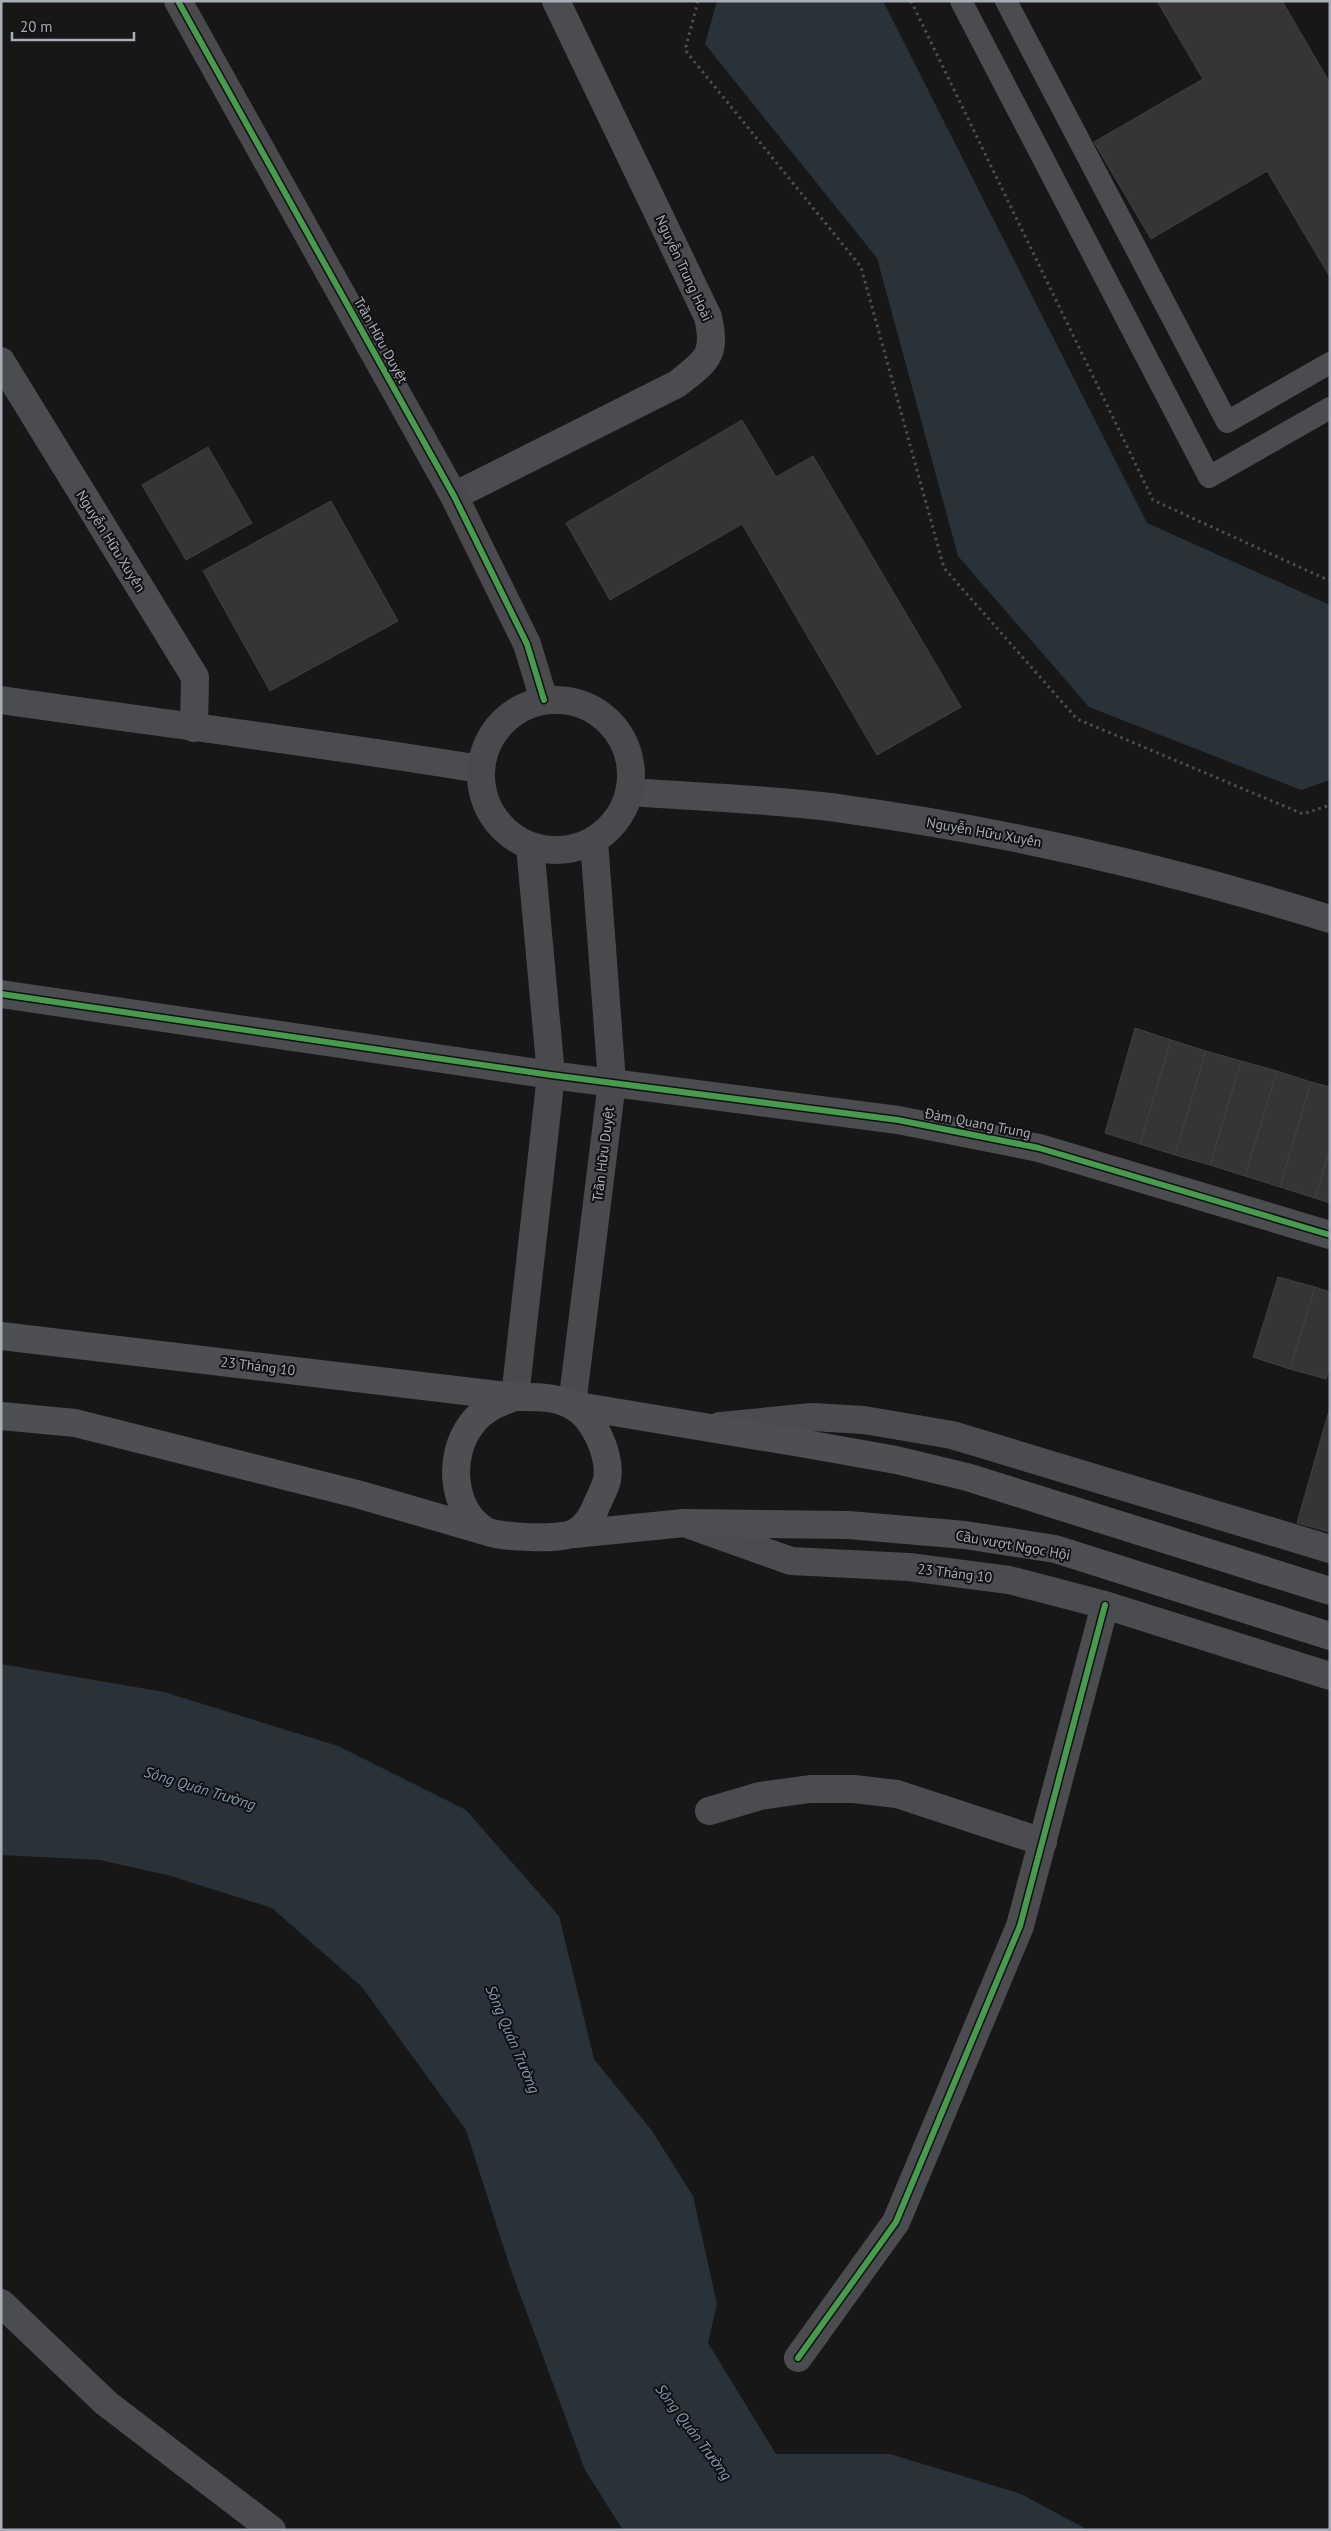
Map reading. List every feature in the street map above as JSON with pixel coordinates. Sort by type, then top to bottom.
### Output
[{"type":"main road","name":"23 Tháng 10","points":[[1,1336],[515,1397]]},
{"type":"main road","points":[[485,1531],[467,1511],[457,1487],[456,1461],[459,1448],[471,1424],[490,1406],[515,1397],[535,1397],[699,1428],[849,1452],[967,1477],[1330,1591]]},
{"type":"main road","points":[[1,1416],[75,1423],[357,1494],[485,1531],[532,1539],[574,1534],[593,1516],[607,1479],[606,1453],[595,1428],[572,1405]]},
{"type":"main road","name":"23 Tháng 10","points":[[574,1534],[684,1523]]},
{"type":"main road","name":"Cầu vượt Ngọc Hội","points":[[684,1523],[848,1525],[965,1535],[1054,1549],[1330,1636]]},
{"type":"street","name":"Trần Hữu Duyệt","points":[[178,1],[454,496],[527,644],[544,700]]},
{"type":"street","name":"Nguyễn Trung Hoài","points":[[454,496],[677,384],[705,361],[713,338],[708,316],[556,1]]},
{"type":"street","name":"Nguyễn Hữu Xuyến","points":[[1,361],[195,677],[194,728]]},
{"type":"street","points":[[1,700],[194,728],[332,744],[480,769]]},
{"type":"street","points":[[544,700],[568,700],[592,708],[612,723],[625,743],[632,767],[630,792],[623,812],[610,828],[594,841],[573,849],[552,851],[530,846],[508,834],[492,816],[482,793],[480,769],[486,745],[500,724],[520,708],[544,700]]},
{"type":"street","name":"Nguyễn Hữu Xuyến","points":[[630,792],[835,807],[984,830],[1110,857],[1233,889],[1330,920]]},
{"type":"street","name":"Trần Hữu Duyệt","points":[[572,1405],[612,1082],[594,841]]},
{"type":"street","points":[[515,1397],[551,1074],[530,846]]},
{"type":"street","name":"Đàm Quang Trung","points":[[1,994],[551,1074],[898,1120],[1029,1146],[1330,1235]]},
{"type":"street","points":[[699,1428],[812,1417],[864,1420],[952,1435],[1330,1549]]},
{"type":"street","name":"23 Tháng 10","points":[[684,1523],[791,1561],[909,1568],[1000,1579],[1104,1605],[1330,1676]]},
{"type":"street","points":[[798,2358],[896,2222],[1020,1926],[1104,1605]]},
{"type":"street","points":[[709,1811],[760,1796],[810,1789],[854,1789],[897,1794],[1043,1842]]},
{"type":"street","points":[[1,2303],[106,2403],[272,2530]]},
{"type":"lane","points":[[961,1],[1209,476],[1330,408]]},
{"type":"lane","points":[[1006,1],[1227,422],[1330,363]]},
{"type":"path","points":[[698,1],[685,50],[861,267],[944,568],[1077,719],[1303,814],[1330,805]]},
{"type":"path","points":[[911,1],[1153,500],[1330,581]]},
{"type":"water","points":[[717,1],[883,1],[1147,523],[1330,605],[1330,780],[1301,790],[1089,707],[958,556],[877,258],[705,44]]},
{"type":"water","name":"Sông Quán Trường","points":[[1,1664],[164,1692],[338,1746],[466,1810],[559,1916],[594,2059],[652,2131],[693,2196],[717,2304],[708,2343],[776,2454],[890,2454],[1021,2494],[1088,2530],[623,2530],[585,2470],[511,2270],[466,2130],[362,1987],[272,1908],[171,1876],[100,1860],[1,1855]]},
{"type":"building","points":[[1157,1],[1282,1],[1330,83],[1330,277],[1267,171],[1151,239],[1094,142],[1203,79]]},
{"type":"building","points":[[742,420],[776,477],[813,456],[961,707],[877,755],[742,524],[610,600],[566,523]]},
{"type":"building","points":[[208,447],[252,523],[186,560],[142,485]]},
{"type":"building","points":[[331,501],[398,621],[270,691],[203,571]]},
{"type":"building","points":[[1135,1028],[1171,1040],[1140,1144],[1105,1133]]},
{"type":"building","points":[[1171,1040],[1206,1051],[1175,1155],[1140,1144]]},
{"type":"building","points":[[1206,1051],[1241,1061],[1210,1165],[1175,1155]]},
{"type":"building","points":[[1241,1061],[1277,1071],[1245,1176],[1210,1165]]},
{"type":"building","points":[[1277,1071],[1311,1082],[1280,1187],[1245,1176]]},
{"type":"building","points":[[1311,1082],[1330,1087],[1330,1149],[1315,1198],[1280,1187]]},
{"type":"building","points":[[1330,1149],[1330,1203],[1315,1198]]},
{"type":"building","points":[[1278,1277],[1315,1287],[1290,1369],[1253,1357]]},
{"type":"building","points":[[1315,1287],[1330,1292],[1330,1366],[1326,1379],[1290,1369]]},
{"type":"building","points":[[1330,1407],[1330,1532],[1297,1523]]},
{"type":"cycle path","points":[[178,1],[454,496],[527,644],[544,700]]},
{"type":"cycle path","points":[[1,994],[551,1075],[898,1120],[1039,1148],[1330,1235]]},
{"type":"cycle path","points":[[798,2358],[896,2222],[1020,1926],[1105,1605]]}]
